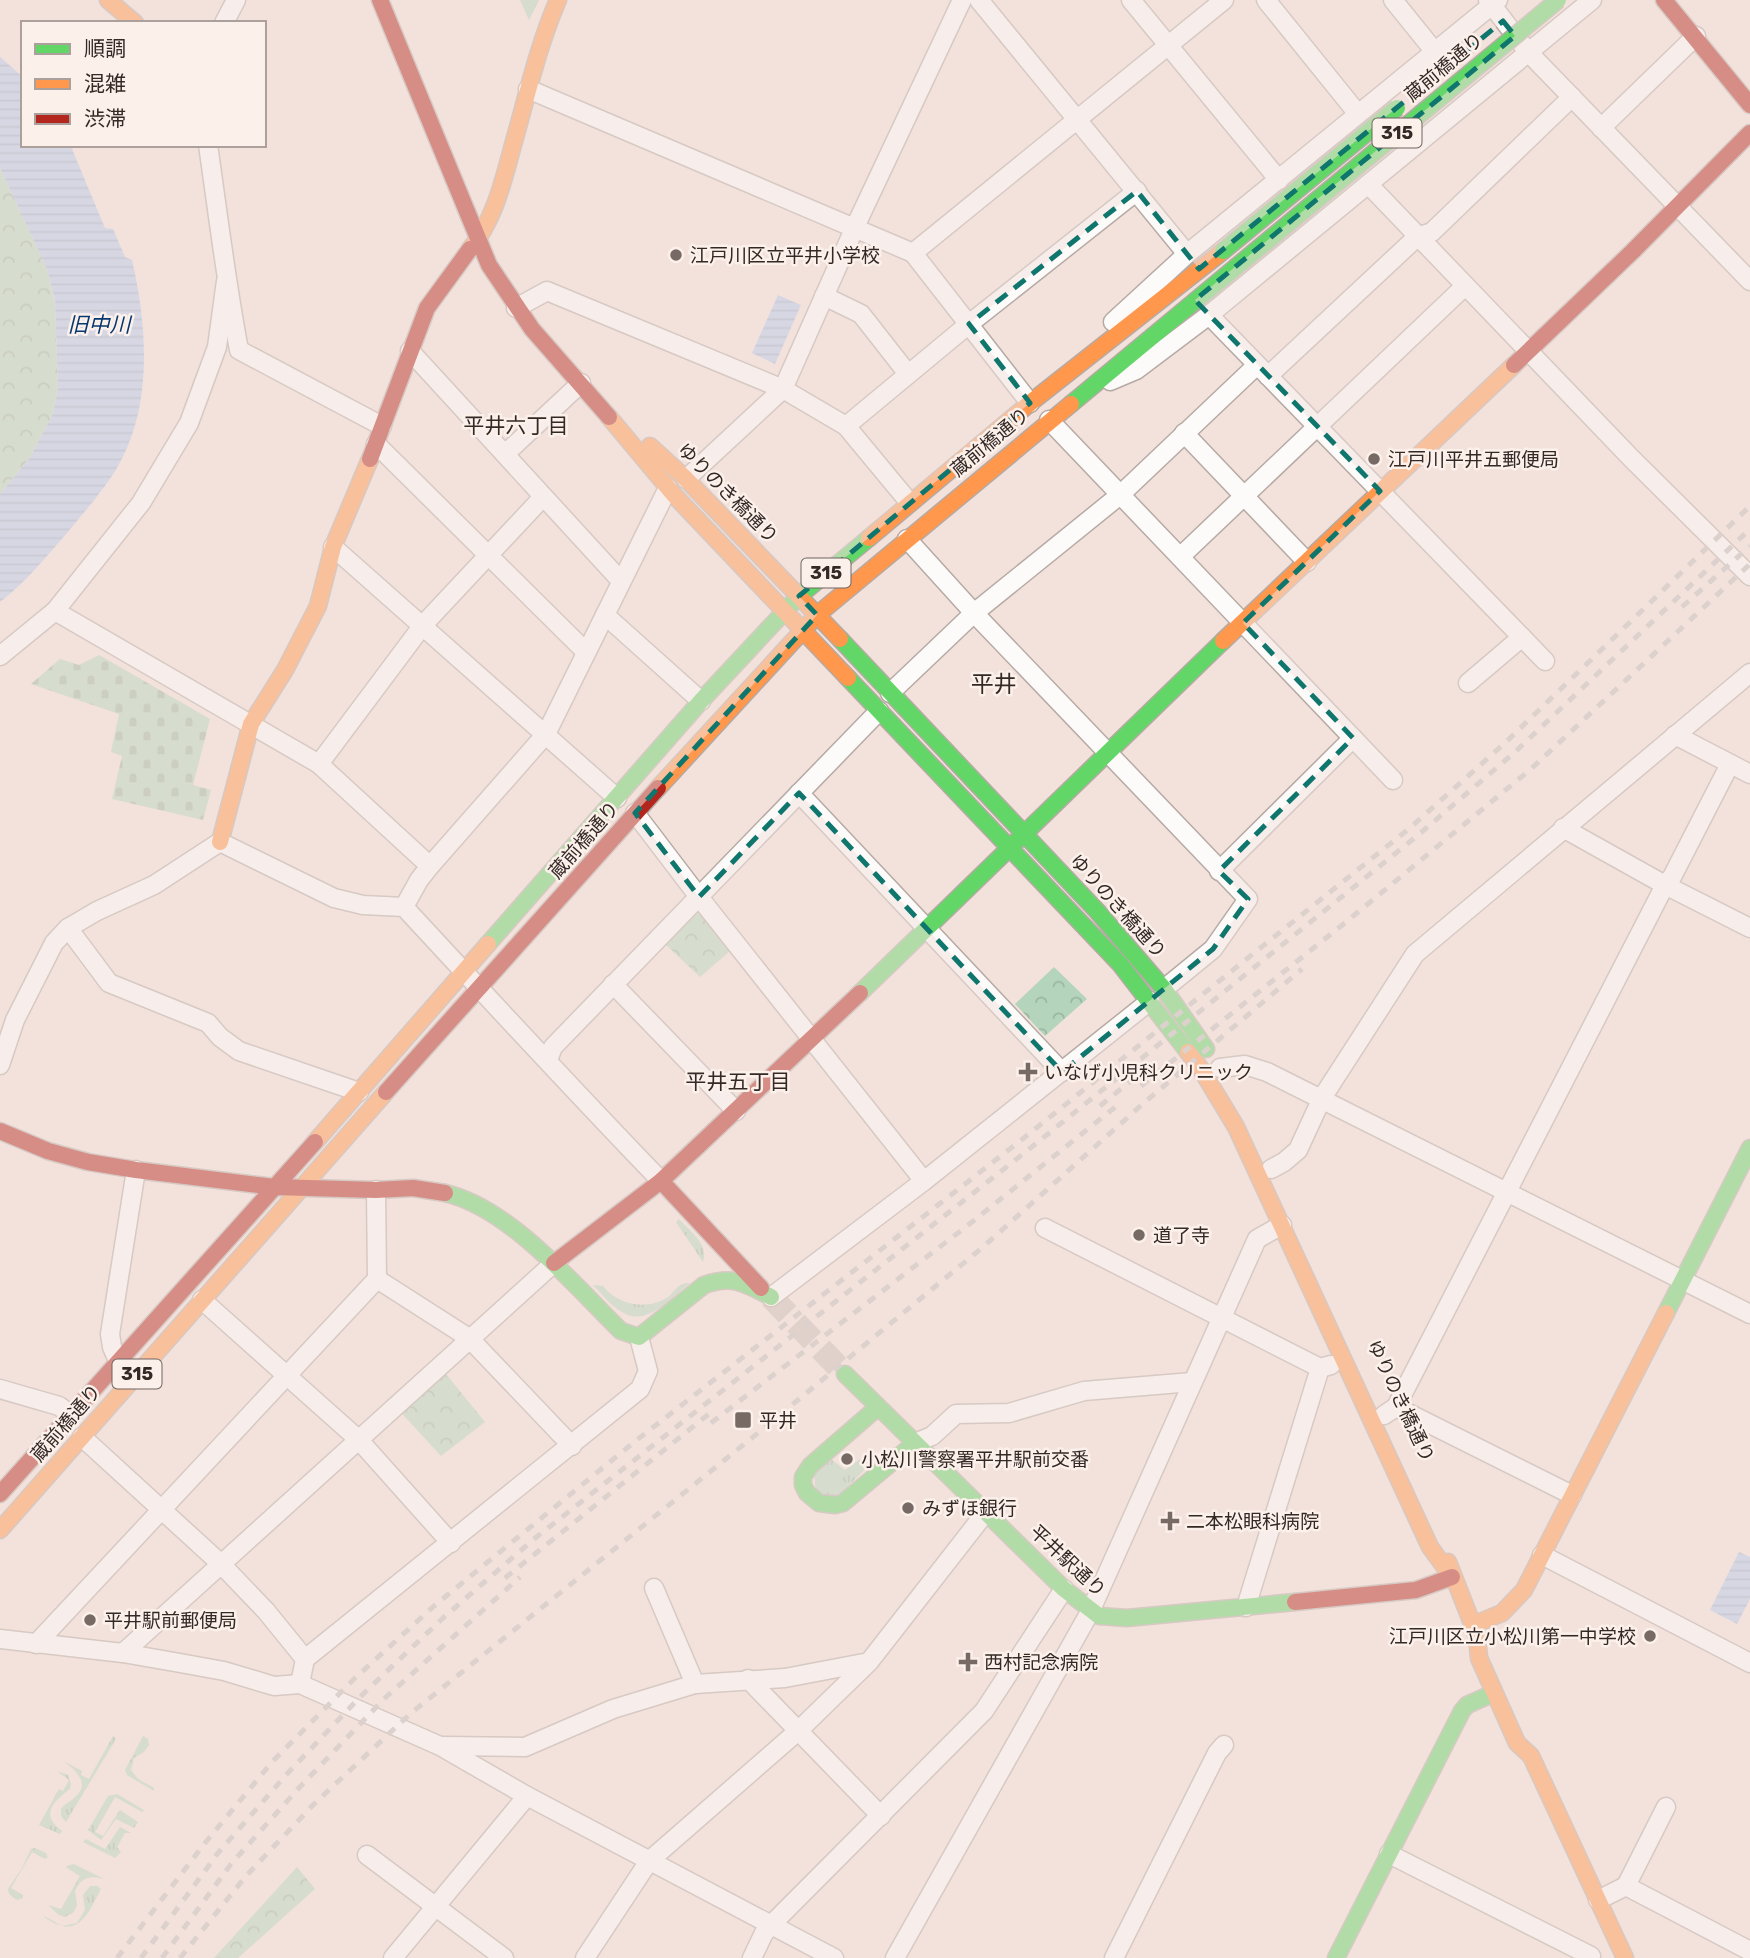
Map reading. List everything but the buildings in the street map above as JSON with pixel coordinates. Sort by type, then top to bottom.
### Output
[{"type":"main road","points":[[108,0],[133,21]]},
{"type":"main road","name":"ゆりのき橋通り","points":[[380,0],[489,265],[516,308],[668,488],[1120,964],[1157,995],[1220,1068],[1390,1411],[1475,1631]]},
{"type":"main road","points":[[220,842],[251,724],[285,670],[318,606],[333,547],[376,444],[427,308],[436,292],[478,239],[497,203],[545,30],[558,0]]},
{"type":"main road","name":"蔵前橋通り","points":[[479,990],[635,813],[817,615],[1558,0]]},
{"type":"main road","points":[[1664,0],[1750,105]]},
{"type":"main road","name":"蔵前橋通り","points":[[1487,34],[1519,9]]},
{"type":"main road","name":"蔵前橋通り","points":[[464,972],[701,701],[799,596],[1030,403],[1223,251],[1413,95]]},
{"type":"main road","points":[[554,1263],[661,1181],[812,1040],[1107,752],[1633,251],[1750,133]]},
{"type":"main road","name":"ゆりのき橋通り","points":[[581,383],[686,479],[1121,937],[1236,1127],[1430,1547],[1452,1577]]},
{"type":"main road","name":"315","points":[[274,1187],[464,972]]},
{"type":"main road","name":"315","points":[[300,1188],[479,990]]},
{"type":"main road","points":[[0,1131],[60,1154],[136,1170],[274,1187],[433,1190],[477,1204],[494,1213],[554,1263],[627,1335],[639,1336],[704,1285],[716,1281],[736,1279],[771,1297]]},
{"type":"main road","points":[[1475,1631],[1510,1606],[1524,1590],[1750,1148]]},
{"type":"main road","points":[[661,1181],[771,1297]]},
{"type":"main road","name":"蔵前橋通り","points":[[0,1494],[274,1187]]},
{"type":"main road","name":"蔵前橋通り","points":[[0,1530],[300,1188]]},
{"type":"main road","points":[[704,1285],[713,1270],[713,1233]]},
{"type":"main road","name":"平井駅通り","points":[[845,1374],[1064,1589],[1090,1612],[1109,1619],[1416,1590],[1452,1577]]},
{"type":"main road","points":[[878,1407],[808,1469],[804,1486],[809,1496],[819,1505],[836,1507],[915,1443]]},
{"type":"main road","points":[[1475,1631],[1479,1658],[1494,1693],[1517,1743],[1531,1755],[1621,1951]]},
{"type":"main road","points":[[1475,1631],[1493,1651],[1532,1738],[1531,1755]]},
{"type":"main road","points":[[1336,1958],[1462,1710],[1494,1693]]},
{"type":"street","points":[[225,21],[236,0]]},
{"type":"street","points":[[686,479],[783,389],[855,227],[962,0]]},
{"type":"street","points":[[979,0],[1187,254]]},
{"type":"street","points":[[1131,0],[1279,180]]},
{"type":"street","points":[[912,253],[1224,0]]},
{"type":"street","points":[[1266,0],[1358,114]]},
{"type":"street","points":[[1393,0],[1435,52]]},
{"type":"street","points":[[1088,389],[1136,370],[1209,315],[1592,0]]},
{"type":"street","points":[[1072,370],[1102,332],[1187,254],[1435,52],[1492,2],[1528,52],[1750,281]]},
{"type":"street","points":[[1601,128],[1696,36]]},
{"type":"street","points":[[528,89],[912,253],[1030,403]]},
{"type":"street","points":[[890,693],[974,613],[1120,495],[1184,433],[1263,370],[1418,237],[1432,232],[1572,97]]},
{"type":"street","points":[[208,147],[226,281],[239,350],[382,426]]},
{"type":"street","points":[[1368,184],[1632,458],[1750,576]]},
{"type":"street","points":[[846,426],[968,324],[1137,191]]},
{"type":"street","points":[[0,656],[55,611],[141,503],[189,423],[217,347],[226,281]]},
{"type":"street","points":[[1181,556],[1465,286]]},
{"type":"street","points":[[516,308],[547,290],[783,389],[846,426],[909,502]]},
{"type":"street","points":[[824,296],[861,314],[908,374]]},
{"type":"street","points":[[1209,315],[1545,661]]},
{"type":"street","points":[[410,351],[621,581]]},
{"type":"street","points":[[505,454],[581,383]]},
{"type":"street","points":[[1049,420],[1393,780]]},
{"type":"street","points":[[1184,433],[1307,562]]},
{"type":"street","points":[[376,444],[586,652]]},
{"type":"street","points":[[404,907],[411,892],[430,866],[547,734],[668,488]]},
{"type":"street","points":[[319,764],[423,625],[543,496]]},
{"type":"street","points":[[771,1297],[924,1181],[1157,995],[1213,948],[1248,900],[974,613],[907,539]]},
{"type":"street","points":[[333,547],[617,798]]},
{"type":"street","points":[[55,611],[319,764],[430,866]]},
{"type":"street","points":[[605,615],[701,701]]},
{"type":"street","points":[[1468,683],[1522,637]]},
{"type":"street","points":[[1271,1169],[1298,1150],[1322,1098],[1415,954],[1750,673]]},
{"type":"street","points":[[548,1060],[553,1047],[879,711]]},
{"type":"street","points":[[1675,735],[1750,775]]},
{"type":"street","points":[[1219,871],[1353,738]]},
{"type":"street","points":[[1572,1495],[1390,1411],[1730,764]]},
{"type":"street","points":[[799,793],[1062,1072]]},
{"type":"street","points":[[635,813],[924,1181]]},
{"type":"street","points":[[1563,828],[1665,885],[1750,928]]},
{"type":"street","points":[[0,1065],[21,1009],[54,943],[68,928],[97,911],[154,886],[220,842],[334,898],[363,905],[404,907],[661,1181]]},
{"type":"street","points":[[68,928],[109,983],[208,1023],[220,1037],[239,1051],[359,1092]]},
{"type":"street","points":[[613,984],[736,1111]]},
{"type":"street","points":[[1220,1068],[1245,1065],[1267,1072],[1750,1314]]},
{"type":"street","points":[[118,1361],[110,1334],[136,1170]]},
{"type":"street","points":[[36,1644],[377,1279],[376,1190]]},
{"type":"street","points":[[895,1958],[1090,1612],[1257,1239],[1282,1225]]},
{"type":"street","points":[[1045,1228],[1220,1319],[1320,1367],[1344,1361]]},
{"type":"street","points":[[123,1653],[554,1263]]},
{"type":"street","points":[[377,1279],[469,1338],[572,1446]]},
{"type":"street","points":[[202,1300],[358,1439],[451,1542]]},
{"type":"street","points":[[300,1684],[305,1659],[640,1389],[648,1371],[639,1336]]},
{"type":"street","points":[[1246,1607],[1320,1367]]},
{"type":"street","points":[[915,1443],[932,1436],[956,1414],[1009,1413],[1084,1391],[1192,1381]]},
{"type":"street","points":[[0,1389],[59,1406],[71,1415]]},
{"type":"street","points":[[82,1437],[220,1563],[266,1611],[305,1659]]},
{"type":"street","points":[[585,1958],[649,1861],[798,1731],[869,1662],[986,1512]]},
{"type":"street","points":[[1542,1555],[1748,1657]]},
{"type":"street","points":[[654,1587],[695,1684]]},
{"type":"street","points":[[752,1958],[771,1925],[984,1710],[1064,1589]]},
{"type":"street","points":[[0,1639],[123,1653],[224,1671],[274,1686],[300,1684],[440,1746],[527,1796],[834,1958]]},
{"type":"street","points":[[440,1746],[525,1747],[613,1709],[695,1684],[785,1678],[869,1662]]},
{"type":"street","points":[[748,1679],[881,1816]]},
{"type":"street","points":[[1114,1958],[1224,1745]]},
{"type":"street","points":[[393,1958],[527,1796]]},
{"type":"street","points":[[1598,1900],[1626,1886],[1667,1807]]},
{"type":"street","points":[[1389,1854],[1591,1957],[1621,1951]]},
{"type":"street","points":[[367,1855],[504,1958]]},
{"type":"street","points":[[1626,1886],[1750,1951]]},
{"type":"highlighted area","points":[[1503,21],[1515,36],[1195,300],[1380,491],[1243,623],[1353,738],[1219,871],[1248,899],[1213,949],[1062,1072],[799,793],[699,897],[635,813],[817,615],[799,596],[1030,403],[969,324],[1137,191],[1199,269]]},
{"type":"green space","points":[[520,0],[539,0],[529,20]]},
{"type":"green space","points":[[0,168],[47,269],[55,304],[58,389],[53,414],[29,459],[0,494]]},
{"type":"green space","points":[[99,655],[210,719],[193,785],[211,790],[203,820],[112,799],[122,756],[111,752],[119,714],[31,684],[60,659],[79,665]]},
{"type":"green space","points":[[699,912],[730,951],[700,977],[665,944]]},
{"type":"green space","points":[[1054,967],[1087,999],[1045,1036],[1015,1004]]},
{"type":"green space","points":[[679,1219],[701,1244],[703,1262],[676,1222]]},
{"type":"green space","points":[[690,1283],[659,1309],[641,1316],[631,1316],[618,1309],[593,1285],[603,1286],[609,1293],[625,1302],[642,1305],[660,1301],[680,1286]]},
{"type":"green space","points":[[441,1368],[485,1422],[441,1456],[396,1407]]},
{"type":"green space","points":[[831,1459],[845,1470],[860,1459],[864,1470],[836,1500],[816,1497],[814,1472]]},
{"type":"green space","points":[[113,1736],[116,1738],[113,1744],[66,1822],[61,1816],[61,1809],[79,1793],[82,1782],[63,1761],[82,1771],[81,1775],[89,1779]]},
{"type":"green space","points":[[143,1736],[148,1739],[149,1745],[134,1758],[131,1770],[138,1779],[154,1788],[154,1791],[127,1775],[125,1770]]},
{"type":"green space","points":[[57,1771],[68,1775],[71,1784],[70,1789],[51,1808],[51,1819],[62,1831],[60,1834],[39,1825],[59,1789],[63,1791],[69,1780]]},
{"type":"green space","points":[[117,1794],[144,1810],[142,1812],[115,1797],[95,1832],[103,1836],[120,1810],[138,1822],[134,1828],[116,1819],[101,1840],[88,1830],[108,1796]]},
{"type":"green space","points":[[120,1827],[131,1833],[125,1833],[117,1847],[121,1852],[115,1858],[83,1842],[86,1839],[105,1849]]},
{"type":"green space","points":[[31,1849],[46,1853],[48,1857],[45,1859],[32,1852],[11,1888],[23,1895],[23,1898],[17,1900],[9,1894],[8,1889]]},
{"type":"green space","points":[[74,1864],[104,1879],[90,1877],[83,1880],[75,1891],[77,1905],[74,1912],[65,1917],[48,1905],[61,1909],[80,1876],[66,1866]]},
{"type":"green space","points":[[297,1867],[315,1889],[238,1958],[214,1958]]},
{"type":"green space","points":[[90,1886],[101,1889],[79,1923],[63,1926],[77,1923],[85,1910],[83,1895]]},
{"type":"water","name":"旧中川","points":[[0,57],[21,75],[21,147],[74,147],[72,149],[105,228],[113,229],[125,257],[132,260],[141,307],[144,356],[140,405],[126,450],[114,472],[43,560],[0,602],[0,494],[29,459],[53,414],[58,389],[55,302],[47,269],[0,168]]},
{"type":"water","points":[[778,295],[801,305],[775,364],[752,353]]},
{"type":"water","points":[[1739,1552],[1750,1557],[1750,1599],[1737,1624],[1710,1610]]},
{"type":"tunnel","points":[[771,1297],[845,1374]]},
{"type":"railway","points":[[117,1958],[205,1843],[272,1762],[354,1679],[434,1606],[633,1443],[1020,1141],[1411,827],[1506,742],[1750,506]]},
{"type":"railway","points":[[141,1958],[218,1853],[286,1775],[361,1696],[443,1618],[534,1539],[1028,1150],[1417,836],[1515,752],[1750,529]]},
{"type":"railway","points":[[1682,607],[1750,546]]},
{"type":"railway","points":[[1141,1086],[1531,769],[1750,564]]},
{"type":"railway","points":[[180,1958],[246,1876],[314,1804],[410,1714],[983,1247],[1145,1102],[1302,969]]},
{"type":"railway","points":[[1100,1106],[1149,1066]]},
{"type":"railway","points":[[711,1423],[967,1226],[1119,1104]]},
{"type":"railway","points":[[505,1578],[715,1409]]},
{"type":"railway","points":[[162,1958],[231,1864],[298,1789],[385,1698],[520,1577]]},
{"type":"traffic: fast","points":[[1236,267],[1558,0]]},
{"type":"traffic: fast","points":[[1223,251],[1397,108]]},
{"type":"traffic: fast","points":[[1071,404],[1236,267]]},
{"type":"traffic: fast","points":[[488,944],[701,701],[799,596],[869,538]]},
{"type":"traffic: fast","points":[[840,639],[1097,911],[1164,989],[1206,1049]]},
{"type":"traffic: fast","points":[[860,993],[1223,641]]},
{"type":"traffic: fast","points":[[848,678],[1120,964],[1188,1052]]},
{"type":"traffic: fast","points":[[1666,1313],[1750,1148]]},
{"type":"traffic: fast","points":[[445,1193],[469,1201],[517,1231],[562,1271],[621,1331],[639,1337],[704,1285],[723,1281],[739,1282],[771,1297]]},
{"type":"traffic: fast","points":[[845,1374],[1064,1589],[1099,1616],[1127,1618],[1295,1602]]},
{"type":"traffic: fast","points":[[878,1407],[810,1466],[803,1477],[807,1493],[819,1503],[843,1503],[915,1443]]},
{"type":"traffic: fast","points":[[1336,1958],[1462,1711],[1467,1705],[1494,1693]]},
{"type":"traffic: slow","points":[[108,0],[133,21]]},
{"type":"traffic: slow","points":[[470,249],[486,225],[497,199],[539,53],[558,0]]},
{"type":"traffic: slow","points":[[869,538],[1030,403],[1223,251]]},
{"type":"traffic: slow","points":[[1223,641],[1514,365]]},
{"type":"traffic: slow","points":[[658,788],[817,615],[1071,404]]},
{"type":"traffic: slow","points":[[609,417],[675,496],[848,678]]},
{"type":"traffic: slow","points":[[650,446],[686,479],[840,639]]},
{"type":"traffic: slow","points":[[220,842],[251,724],[285,670],[318,606],[333,547],[370,459]]},
{"type":"traffic: slow","points":[[315,1142],[488,944]]},
{"type":"traffic: slow","points":[[1188,1052],[1236,1127],[1430,1547],[1452,1577]]},
{"type":"traffic: slow","points":[[0,1530],[386,1092]]},
{"type":"traffic: slow","points":[[1473,1625],[1502,1613],[1524,1590],[1666,1313]]},
{"type":"traffic: slow","points":[[1448,1562],[1477,1636],[1479,1658],[1517,1743],[1531,1756],[1625,1958]]},
{"type":"traffic: jam","points":[[380,0],[489,265],[532,329],[609,417]]},
{"type":"traffic: jam","points":[[1664,0],[1750,105]]},
{"type":"traffic: jam","points":[[1514,365],[1633,251],[1750,133]]},
{"type":"traffic: jam","points":[[370,459],[427,308],[470,249]]},
{"type":"traffic: jam","points":[[386,1092],[658,788]]},
{"type":"traffic: jam","points":[[554,1263],[661,1181],[860,993]]},
{"type":"traffic: jam","points":[[0,1131],[48,1151],[88,1162],[136,1170],[274,1187],[376,1190],[413,1188],[445,1193]]},
{"type":"traffic: jam","points":[[0,1494],[315,1142]]},
{"type":"traffic: jam","points":[[661,1181],[761,1288]]},
{"type":"traffic: jam","points":[[1295,1602],[1416,1590],[1452,1577]]},
{"type":"place","name":"江戸川区立平井小学校","points":[[676,255]]},
{"type":"place","name":"江戸川平井五郵便局","points":[[1374,459]]},
{"type":"place","name":"いなげ小児科クリニック","points":[[1028,1072]]},
{"type":"place","name":"道了寺","points":[[1139,1235]]},
{"type":"place","name":"平井","points":[[743,1420]]},
{"type":"place","name":"小松川警察署平井駅前交番","points":[[847,1459]]},
{"type":"place","name":"みずほ銀行","points":[[908,1508]]},
{"type":"place","name":"二本松眼科病院","points":[[1170,1521]]},
{"type":"place","name":"平井駅前郵便局","points":[[90,1620]]},
{"type":"place","name":"江戸川区立小松川第一中学校","points":[[1650,1636]]},
{"type":"place","name":"西村記念病院","points":[[968,1662]]},
{"type":"district","name":"平井六丁目","points":[[516,425]]},
{"type":"district","name":"平井","points":[[994,684]]},
{"type":"district","name":"平井五丁目","points":[[738,1081]]}]
